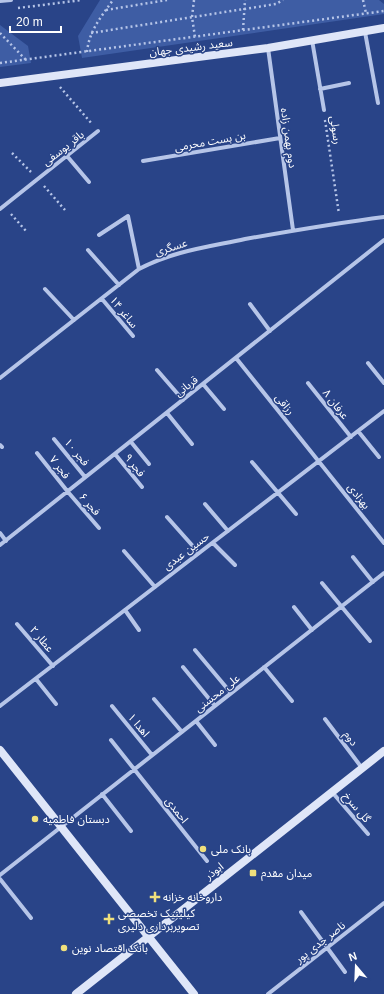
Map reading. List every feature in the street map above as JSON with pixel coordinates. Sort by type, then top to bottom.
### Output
[{"type":"street","points":[[0,2],[11,0]]},
{"type":"street","name":"سعید رشیدی جهان","points":[[0,83],[268,48],[384,28]]},
{"type":"street","points":[[364,31],[378,103]]},
{"type":"street","name":"رسولی","points":[[312,40],[324,110]]},
{"type":"street","name":"دوم بهمن زاده","points":[[268,48],[293,230]]},
{"type":"street","points":[[320,89],[349,83]]},
{"type":"street","name":"باقر یوسفی","points":[[0,210],[98,132]]},
{"type":"street","name":"بن بست محرمی","points":[[143,161],[280,138]]},
{"type":"street","points":[[67,156],[89,182]]},
{"type":"street","points":[[99,235],[128,216],[139,269]]},
{"type":"street","name":"عسگری","points":[[0,378],[139,269],[160,258],[190,250],[293,230],[340,222],[384,217]]},
{"type":"street","name":"قربانی","points":[[0,545],[384,240]]},
{"type":"street","points":[[88,250],[119,285]]},
{"type":"street","points":[[45,289],[74,320]]},
{"type":"street","name":"ساغر ۱۴","points":[[102,299],[133,336]]},
{"type":"street","points":[[250,304],[270,331]]},
{"type":"street","name":"رزاقی","points":[[236,358],[319,461]]},
{"type":"street","points":[[368,363],[384,382]]},
{"type":"street","points":[[157,370],[183,400]]},
{"type":"street","name":"عرفان ۸","points":[[308,383],[351,437]]},
{"type":"street","points":[[203,384],[224,409]]},
{"type":"street","name":"حسین عبدی","points":[[0,706],[384,411]]},
{"type":"street","points":[[167,413],[192,444]]},
{"type":"street","points":[[358,431],[379,457]]},
{"type":"street","name":"فجر ۱۰","points":[[54,439],[86,477]]},
{"type":"street","points":[[131,442],[149,464]]},
{"type":"street","name":"فجر ۷","points":[[37,453],[68,492]]},
{"type":"street","name":"فجر ۹","points":[[115,454],[142,487]]},
{"type":"street","name":"بهزادی","points":[[319,461],[384,543]]},
{"type":"street","points":[[252,462],[296,514]]},
{"type":"street","name":"فجر ۶","points":[[68,492],[99,528]]},
{"type":"street","points":[[205,504],[228,531]]},
{"type":"street","points":[[167,517],[199,553]]},
{"type":"street","points":[[0,533],[6,541]]},
{"type":"street","points":[[213,543],[235,565]]},
{"type":"street","points":[[124,552],[155,587]]},
{"type":"street","points":[[353,557],[373,582]]},
{"type":"street","name":"علی محسنی","points":[[0,874],[384,573]]},
{"type":"street","points":[[322,583],[370,642]]},
{"type":"street","points":[[294,606],[312,630]]},
{"type":"street","points":[[125,610],[139,630]]},
{"type":"street","name":"عطار ۲","points":[[17,624],[52,666]]},
{"type":"street","points":[[195,650],[231,693]]},
{"type":"street","points":[[183,667],[215,706]]},
{"type":"street","points":[[264,667],[292,701]]},
{"type":"street","points":[[36,679],[56,704]]},
{"type":"street","points":[[154,699],[182,732]]},
{"type":"street","name":"اهدا ۱","points":[[112,706],[152,755]]},
{"type":"street","name":"دوم","points":[[325,719],[362,768]]},
{"type":"street","points":[[196,721],[216,745]]},
{"type":"street","name":"احمدی","points":[[111,740],[206,861]]},
{"type":"street","points":[[0,750],[194,994]]},
{"type":"street","name":"ابوذر","points":[[76,994],[384,751]]},
{"type":"street","name":"گل سرخ","points":[[332,791],[368,834]]},
{"type":"street","points":[[102,794],[131,831]]},
{"type":"street","points":[[0,879],[31,918]]},
{"type":"street","name":"ناصر جدی پور","points":[[268,994],[384,904]]},
{"type":"street","points":[[301,912],[345,972]]},
{"type":"path","points":[[15,9],[82,0]]},
{"type":"path","points":[[87,52],[88,41],[96,23],[113,0]]},
{"type":"path","points":[[106,10],[167,0]]},
{"type":"path","points":[[194,0],[192,17],[195,38]]},
{"type":"path","points":[[243,30],[245,0]]},
{"type":"path","points":[[91,33],[244,10],[276,4],[283,0]]},
{"type":"path","points":[[363,0],[366,13]]},
{"type":"path","points":[[0,63],[195,38],[384,10]]},
{"type":"path","points":[[0,33],[26,60]]},
{"type":"path","name":"باقر یوسفی","points":[[51,76],[98,132]]},
{"type":"path","name":"رسولی","points":[[324,110],[340,222]]},
{"type":"path","points":[[12,153],[38,179],[65,210]]},
{"type":"path","points":[[4,206],[26,231]]},
{"type":"shaded area","points":[[100,0],[379,0],[384,4],[384,14],[82,58],[78,36]]},
{"type":"shaded area","points":[[0,25],[28,46],[31,63],[0,67]]},
{"type":"place","name":"دبستان فاطمیه","points":[[35,819]]},
{"type":"place","name":"بانک ملی","points":[[203,849]]},
{"type":"place","name":"میدان مقدم","points":[[253,873]]},
{"type":"place","name":"داروخانه خزانه","points":[[155,897]]},
{"type":"place","name":"کیلینیک تخصصی تصویربرداری دلیری","points":[[109,919]]},
{"type":"place","name":"بانک اقتصاد نوین","points":[[64,948]]}]
